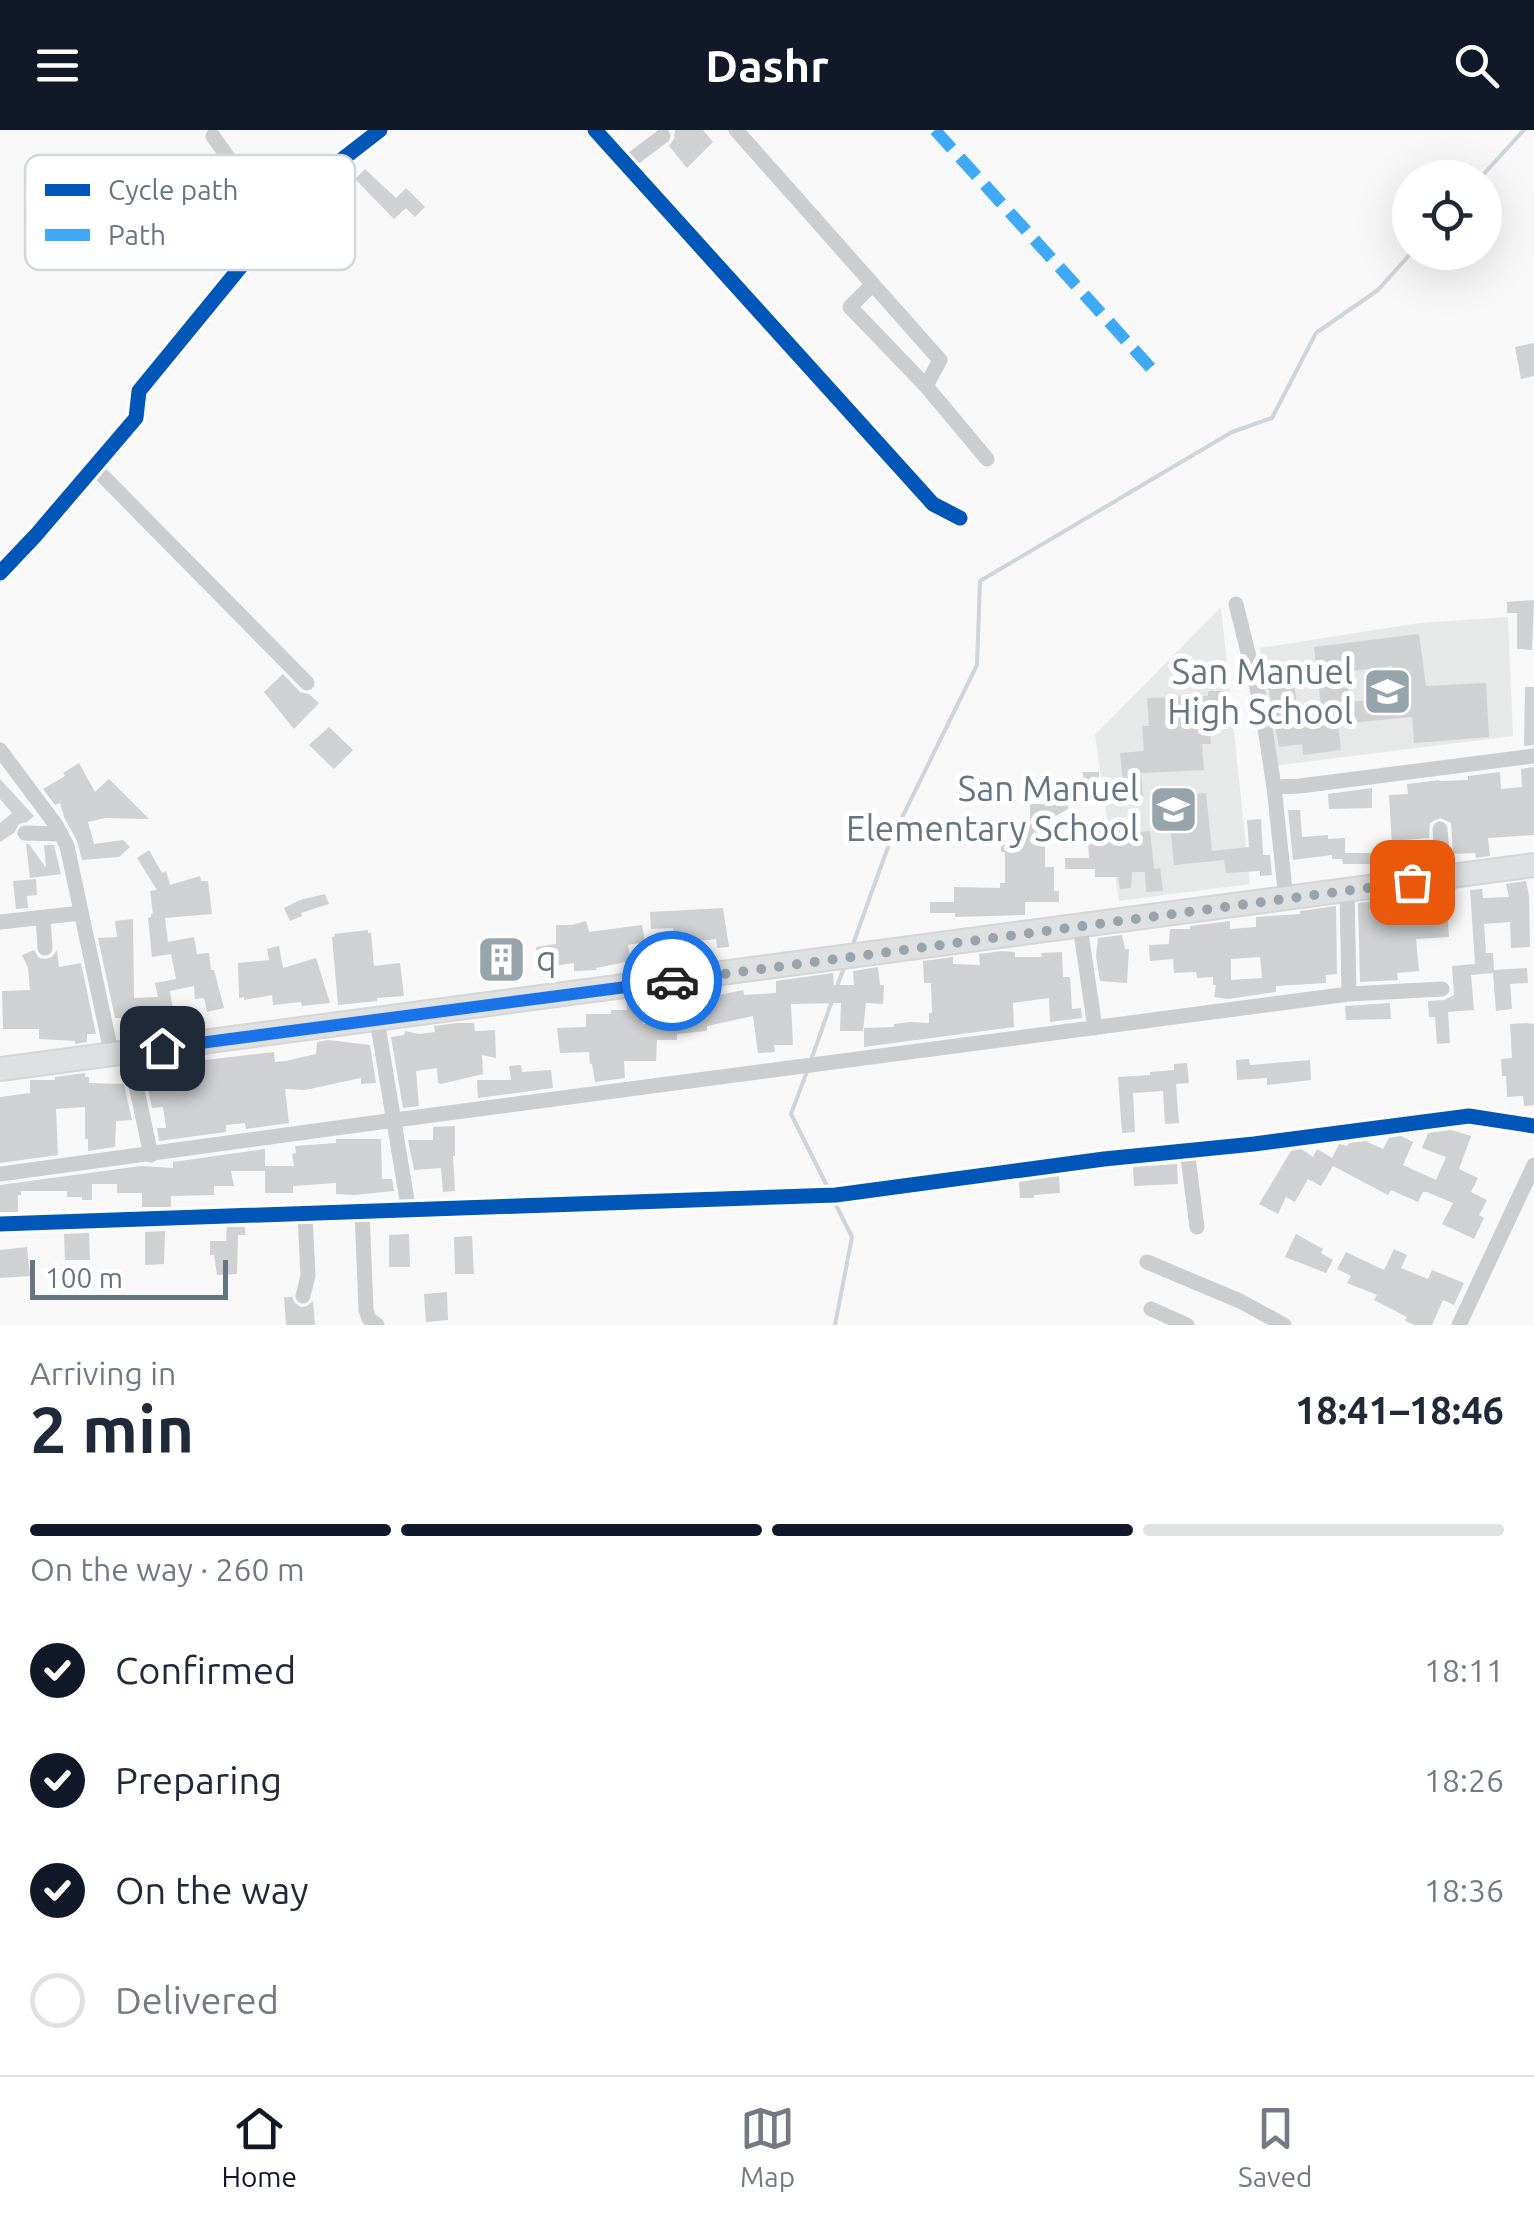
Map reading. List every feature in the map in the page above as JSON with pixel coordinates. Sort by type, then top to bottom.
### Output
[{"type":"highway","points":[[0,1069],[1534,865]]},
{"type":"street","points":[[348,155],[380,130]]},
{"type":"street","points":[[595,130],[933,504],[960,518]]},
{"type":"street","points":[[736,130],[940,360],[926,386]]},
{"type":"street","points":[[213,136],[226,155]]},
{"type":"street","points":[[626,163],[662,136]]},
{"type":"street","points":[[0,573],[136,418],[139,391],[238,270]]},
{"type":"street","points":[[873,284],[850,307],[926,386],[987,459]]},
{"type":"street","points":[[94,468],[307,683]]},
{"type":"street","points":[[1236,604],[1262,709],[1286,899]]},
{"type":"street","points":[[0,750],[67,846],[81,913],[151,1155]]},
{"type":"street","points":[[1274,787],[1534,756]]},
{"type":"street","points":[[1440,829],[1444,877]]},
{"type":"street","points":[[25,833],[61,834]]},
{"type":"street","points":[[1347,890],[1349,994]]},
{"type":"street","points":[[0,922],[81,913]]},
{"type":"street","points":[[43,918],[46,948]]},
{"type":"street","points":[[1080,926],[1095,1028]]},
{"type":"street","points":[[0,1174],[1349,994],[1442,990]]},
{"type":"street","points":[[377,1020],[407,1200]]},
{"type":"street","points":[[0,1224],[836,1195],[1475,1116],[1534,1126]]},
{"type":"street","points":[[1188,1150],[1196,1226]]},
{"type":"street","points":[[1459,1325],[1534,1165]]},
{"type":"street","points":[[362,1212],[366,1310],[376,1325]]},
{"type":"street","points":[[303,1296],[308,1284],[305,1214]]},
{"type":"street","points":[[1147,1262],[1240,1301],[1284,1325]]},
{"type":"street","points":[[1151,1309],[1186,1325]]},
{"type":"shaded area","name":"San Manuel Elementary School","points":[[1221,607],[1250,884],[1119,901],[1095,735]]},
{"type":"shaded area","name":"San Manuel High School","points":[[1508,617],[1513,736],[1273,766],[1260,648],[1419,623]]},
{"type":"building","points":[[675,130],[703,130],[713,142],[687,168],[669,146]]},
{"type":"building","points":[[365,169],[396,198],[406,188],[425,207],[415,217],[406,208],[394,219],[355,179]]},
{"type":"building","points":[[1534,343],[1534,376],[1521,379],[1515,347]]},
{"type":"building","points":[[1534,600],[1532,650],[1517,649],[1517,613],[1507,613],[1507,602]]},
{"type":"building","points":[[1419,634],[1426,686],[1486,683],[1489,737],[1414,743],[1412,717],[1338,724],[1341,750],[1303,755],[1302,744],[1279,747],[1265,668],[1292,665],[1298,715],[1321,714],[1314,647]],"holes":[[[1392,666],[1396,697],[1350,702],[1346,672]]]},
{"type":"building","points":[[283,674],[300,692],[319,703],[294,729],[264,692]]},
{"type":"building","points":[[1525,687],[1534,687],[1534,745],[1524,746]]},
{"type":"building","points":[[1208,691],[1228,691],[1231,728],[1210,729],[1211,744],[1202,744],[1204,770],[1141,773],[1143,798],[1125,799],[1120,753],[1144,751],[1142,726],[1149,726],[1147,698],[1208,696]]},
{"type":"building","points":[[329,727],[353,750],[334,769],[309,745]]},
{"type":"building","points":[[79,763],[95,792],[109,779],[149,819],[105,818],[88,822],[94,844],[123,840],[130,847],[119,857],[82,860],[60,803],[55,805],[43,789]]},
{"type":"building","points":[[1534,767],[1534,835],[1488,838],[1490,856],[1453,854],[1451,823],[1440,818],[1430,823],[1429,838],[1405,840],[1406,845],[1392,846],[1389,795],[1408,794],[1407,784],[1468,780],[1468,776],[1500,772],[1501,789],[1522,787],[1521,769]]},
{"type":"building","points":[[1083,772],[1099,772],[1103,801],[1068,801],[1068,809],[1054,817],[1054,835],[1045,835],[1045,867],[1054,867],[1054,891],[1059,891],[1059,902],[1025,902],[1025,915],[955,917],[955,913],[930,913],[930,902],[954,902],[954,887],[1000,888],[1000,883],[1005,883],[1001,841],[1016,841],[1016,824],[1030,824],[1030,804],[1051,804],[1051,798],[1064,798],[1064,784],[1083,784]]},
{"type":"building","points":[[0,779],[34,816],[0,842],[0,823],[12,813],[0,799]]},
{"type":"building","points":[[1372,788],[1372,808],[1329,809],[1328,794]]},
{"type":"building","points":[[1206,793],[1212,851],[1249,847],[1247,820],[1261,819],[1263,855],[1270,855],[1272,875],[1260,876],[1260,871],[1226,873],[1224,860],[1174,865],[1169,815],[1183,814],[1182,795]]},
{"type":"building","points":[[1288,810],[1300,810],[1302,837],[1345,838],[1345,853],[1372,853],[1372,864],[1343,864],[1342,859],[1332,859],[1332,855],[1293,860]]},
{"type":"building","points":[[1127,820],[1128,833],[1150,831],[1154,869],[1160,868],[1163,891],[1146,892],[1145,872],[1132,872],[1131,888],[1120,889],[1118,877],[1095,877],[1095,869],[1065,869],[1065,858],[1089,858],[1087,825]]},
{"type":"building","points":[[26,844],[46,868],[44,845],[54,845],[61,874],[30,878]]},
{"type":"building","points":[[149,850],[162,873],[166,871],[170,885],[200,876],[201,881],[208,881],[212,914],[165,918],[168,942],[194,937],[197,954],[209,953],[224,1008],[207,1012],[204,998],[195,999],[194,986],[170,991],[174,1017],[131,1021],[115,1018],[98,938],[117,937],[115,921],[133,919],[134,998],[158,997],[155,983],[176,979],[171,954],[152,957],[150,891],[157,890],[137,858]]},
{"type":"building","points":[[36,879],[37,895],[27,896],[28,908],[16,909],[13,881]]},
{"type":"building","points":[[1526,881],[1530,947],[1511,948],[1510,922],[1484,924],[1486,953],[1493,953],[1494,970],[1527,968],[1528,983],[1510,984],[1512,1009],[1496,1011],[1493,973],[1471,975],[1474,1010],[1448,1012],[1450,1043],[1437,1044],[1435,1017],[1429,1017],[1428,1001],[1454,995],[1452,966],[1475,964],[1470,890],[1482,889],[1483,898],[1509,897],[1506,884]]},
{"type":"building","points":[[325,894],[329,904],[290,921],[284,908]]},
{"type":"building","points":[[1424,899],[1425,908],[1447,907],[1449,937],[1416,939],[1419,971],[1397,973],[1398,980],[1360,982],[1358,903]]},
{"type":"building","points":[[1336,906],[1337,974],[1326,975],[1326,983],[1276,986],[1276,992],[1228,999],[1214,997],[1213,977],[1197,978],[1196,972],[1174,973],[1173,959],[1150,961],[1149,945],[1169,944],[1170,929],[1230,921],[1230,929],[1256,927],[1256,917]],"holes":[[[1260,957],[1262,978],[1231,980],[1231,959]]]},
{"type":"building","points":[[723,908],[729,947],[717,948],[716,939],[689,942],[690,953],[674,954],[673,928],[651,929],[650,912]]},
{"type":"building","points":[[586,921],[589,932],[642,925],[645,942],[628,945],[631,961],[597,970],[574,971],[574,963],[540,968],[536,947],[556,944],[556,925]]},
{"type":"building","points":[[368,930],[374,966],[400,963],[404,996],[338,1005],[332,937]]},
{"type":"building","points":[[1122,935],[1125,949],[1129,949],[1127,983],[1100,981],[1098,938]]},
{"type":"building","points":[[279,946],[283,968],[316,958],[330,1003],[273,1005],[272,995],[239,998],[238,963],[269,960],[267,949]]},
{"type":"building","name":"q","points":[[517,946],[519,968],[484,971],[484,949]]},
{"type":"building","points":[[34,950],[39,958],[45,959],[57,950],[59,967],[81,963],[96,1034],[87,1034],[87,1042],[39,1039],[39,1029],[3,1029],[2,991],[30,990],[22,955]]},
{"type":"building","points":[[1015,952],[1015,957],[1062,952],[1063,977],[1070,977],[1072,1009],[1081,1008],[1082,1018],[1050,1022],[1049,998],[1013,1003],[1014,1027],[864,1047],[864,1028],[929,1023],[931,983],[924,983],[923,961],[953,957],[953,964],[980,965],[979,954]]},
{"type":"building","points":[[878,967],[880,985],[884,985],[883,1004],[866,1003],[863,1031],[840,1031],[841,1003],[791,1004],[793,1045],[774,1045],[775,1052],[758,1053],[753,1016],[707,1026],[707,1031],[677,1034],[677,1040],[657,1040],[656,1061],[624,1061],[625,1078],[595,1082],[589,1052],[560,1053],[557,1028],[586,1027],[586,1014],[627,1010],[627,1001],[639,999],[643,1024],[660,1021],[657,999],[669,999],[669,995],[704,993],[704,998],[743,990],[744,995],[776,993],[776,981],[833,973],[834,985],[854,985],[853,971]]},
{"type":"building","points":[[1390,1003],[1391,1019],[1346,1020],[1345,1006]]},
{"type":"building","points":[[474,1023],[475,1031],[495,1030],[496,1058],[482,1055],[483,1074],[441,1084],[437,1068],[416,1071],[419,1106],[403,1108],[391,1037],[404,1035],[405,1031],[435,1032],[434,1026]]},
{"type":"building","points":[[1510,1024],[1534,1024],[1534,1105],[1524,1106],[1523,1096],[1507,1097],[1501,1059],[1512,1058]]},
{"type":"building","points":[[317,1042],[370,1045],[376,1083],[361,1084],[361,1078],[305,1090],[285,1089],[289,1123],[246,1129],[245,1123],[226,1125],[226,1132],[159,1141],[157,1128],[166,1128],[163,1107],[152,1108],[143,1065],[153,1064],[152,1079],[186,1078],[185,1074],[205,1072],[205,1060],[274,1052],[275,1062],[286,1061],[316,1054]]},
{"type":"building","points":[[1249,1059],[1250,1065],[1310,1060],[1311,1080],[1267,1085],[1267,1078],[1237,1080],[1236,1060]]},
{"type":"building","points":[[1187,1063],[1189,1083],[1176,1084],[1179,1123],[1165,1124],[1163,1091],[1133,1093],[1135,1132],[1122,1133],[1118,1077],[1150,1075],[1174,1070],[1174,1064]]},
{"type":"building","points":[[521,1065],[522,1072],[551,1070],[553,1088],[478,1098],[477,1080],[511,1080],[509,1066]]},
{"type":"building","points":[[85,1073],[89,1083],[124,1084],[132,1120],[116,1121],[115,1147],[88,1151],[85,1107],[56,1109],[58,1155],[0,1163],[0,1097],[30,1093],[30,1080],[55,1080]]},
{"type":"building","points":[[455,1126],[455,1191],[443,1192],[441,1168],[414,1170],[408,1140],[433,1140],[433,1127]]},
{"type":"building","points":[[1451,1130],[1471,1136],[1459,1169],[1478,1178],[1471,1192],[1487,1200],[1474,1239],[1442,1224],[1453,1203],[1427,1192],[1418,1202],[1391,1190],[1388,1195],[1333,1166],[1321,1186],[1308,1179],[1295,1202],[1286,1197],[1278,1214],[1259,1204],[1291,1151],[1301,1149],[1313,1157],[1317,1149],[1332,1158],[1339,1144],[1366,1141],[1383,1149],[1389,1138],[1401,1136],[1413,1142],[1403,1165],[1436,1180],[1446,1157],[1422,1148],[1428,1133]]},
{"type":"building","points":[[336,1139],[381,1139],[382,1179],[392,1179],[394,1191],[336,1194],[336,1183],[293,1186],[293,1193],[265,1193],[265,1171],[231,1171],[234,1186],[214,1186],[214,1195],[171,1196],[171,1207],[142,1207],[142,1193],[117,1193],[117,1184],[92,1184],[92,1200],[67,1197],[67,1191],[21,1191],[18,1212],[0,1212],[0,1185],[141,1166],[173,1168],[173,1162],[265,1149],[265,1166],[294,1166],[295,1146],[336,1143]]},
{"type":"building","points":[[1177,1164],[1178,1184],[1134,1186],[1133,1167]]},
{"type":"building","points":[[1059,1176],[1060,1193],[1020,1198],[1019,1182]]},
{"type":"building","points":[[227,1227],[245,1227],[245,1235],[238,1235],[237,1274],[217,1275],[210,1241],[226,1241]]},
{"type":"building","points":[[165,1231],[164,1264],[145,1265],[145,1232]]},
{"type":"building","points":[[89,1233],[90,1260],[65,1260],[64,1234]]},
{"type":"building","points":[[409,1234],[410,1267],[389,1267],[389,1235]]},
{"type":"building","points":[[1296,1234],[1323,1249],[1321,1253],[1333,1260],[1326,1273],[1285,1257]]},
{"type":"building","points":[[472,1236],[474,1274],[455,1274],[454,1237]]},
{"type":"building","points":[[27,1247],[30,1276],[0,1278],[0,1250]]},
{"type":"building","points":[[1394,1249],[1407,1255],[1401,1268],[1428,1279],[1432,1270],[1464,1283],[1454,1305],[1443,1300],[1432,1325],[1405,1321],[1407,1317],[1374,1300],[1377,1295],[1347,1283],[1351,1276],[1337,1269],[1346,1252],[1384,1270]]},
{"type":"building","points":[[447,1292],[448,1320],[426,1322],[424,1294]]},
{"type":"building","points":[[284,1297],[292,1297],[301,1307],[313,1301],[315,1325],[286,1325]]},
{"type":"waterway","points":[[1496,160],[1524,130]]},
{"type":"waterway","points":[[852,947],[889,844],[977,665],[980,581],[1232,432],[1272,418],[1316,333],[1378,290],[1396,270]]},
{"type":"waterway","points":[[836,989],[845,965]]},
{"type":"waterway","points":[[811,1060],[833,998]]},
{"type":"waterway","points":[[808,1069],[791,1114],[828,1188]]},
{"type":"waterway","points":[[834,1201],[852,1237],[835,1325]]},
{"type":"marked path","points":[[935,130],[1158,376]]},
{"type":"cycle path","points":[[348,155],[380,130]]},
{"type":"cycle path","points":[[595,130],[933,504],[960,518]]},
{"type":"cycle path","points":[[0,573],[136,418],[139,391],[238,270]]},
{"type":"cycle path","points":[[0,1224],[836,1195],[1469,1116],[1534,1126]]},
{"type":"way so far","points":[[672,981],[1412,882]]},
{"type":"place","name":"San Manuel High School","points":[[1388,692]]},
{"type":"place","name":"San Manuel Elementary School","points":[[1174,809]]},
{"type":"place","name":"q","points":[[501,959]]},
{"type":"route","points":[[162,1048],[672,981]]}]
